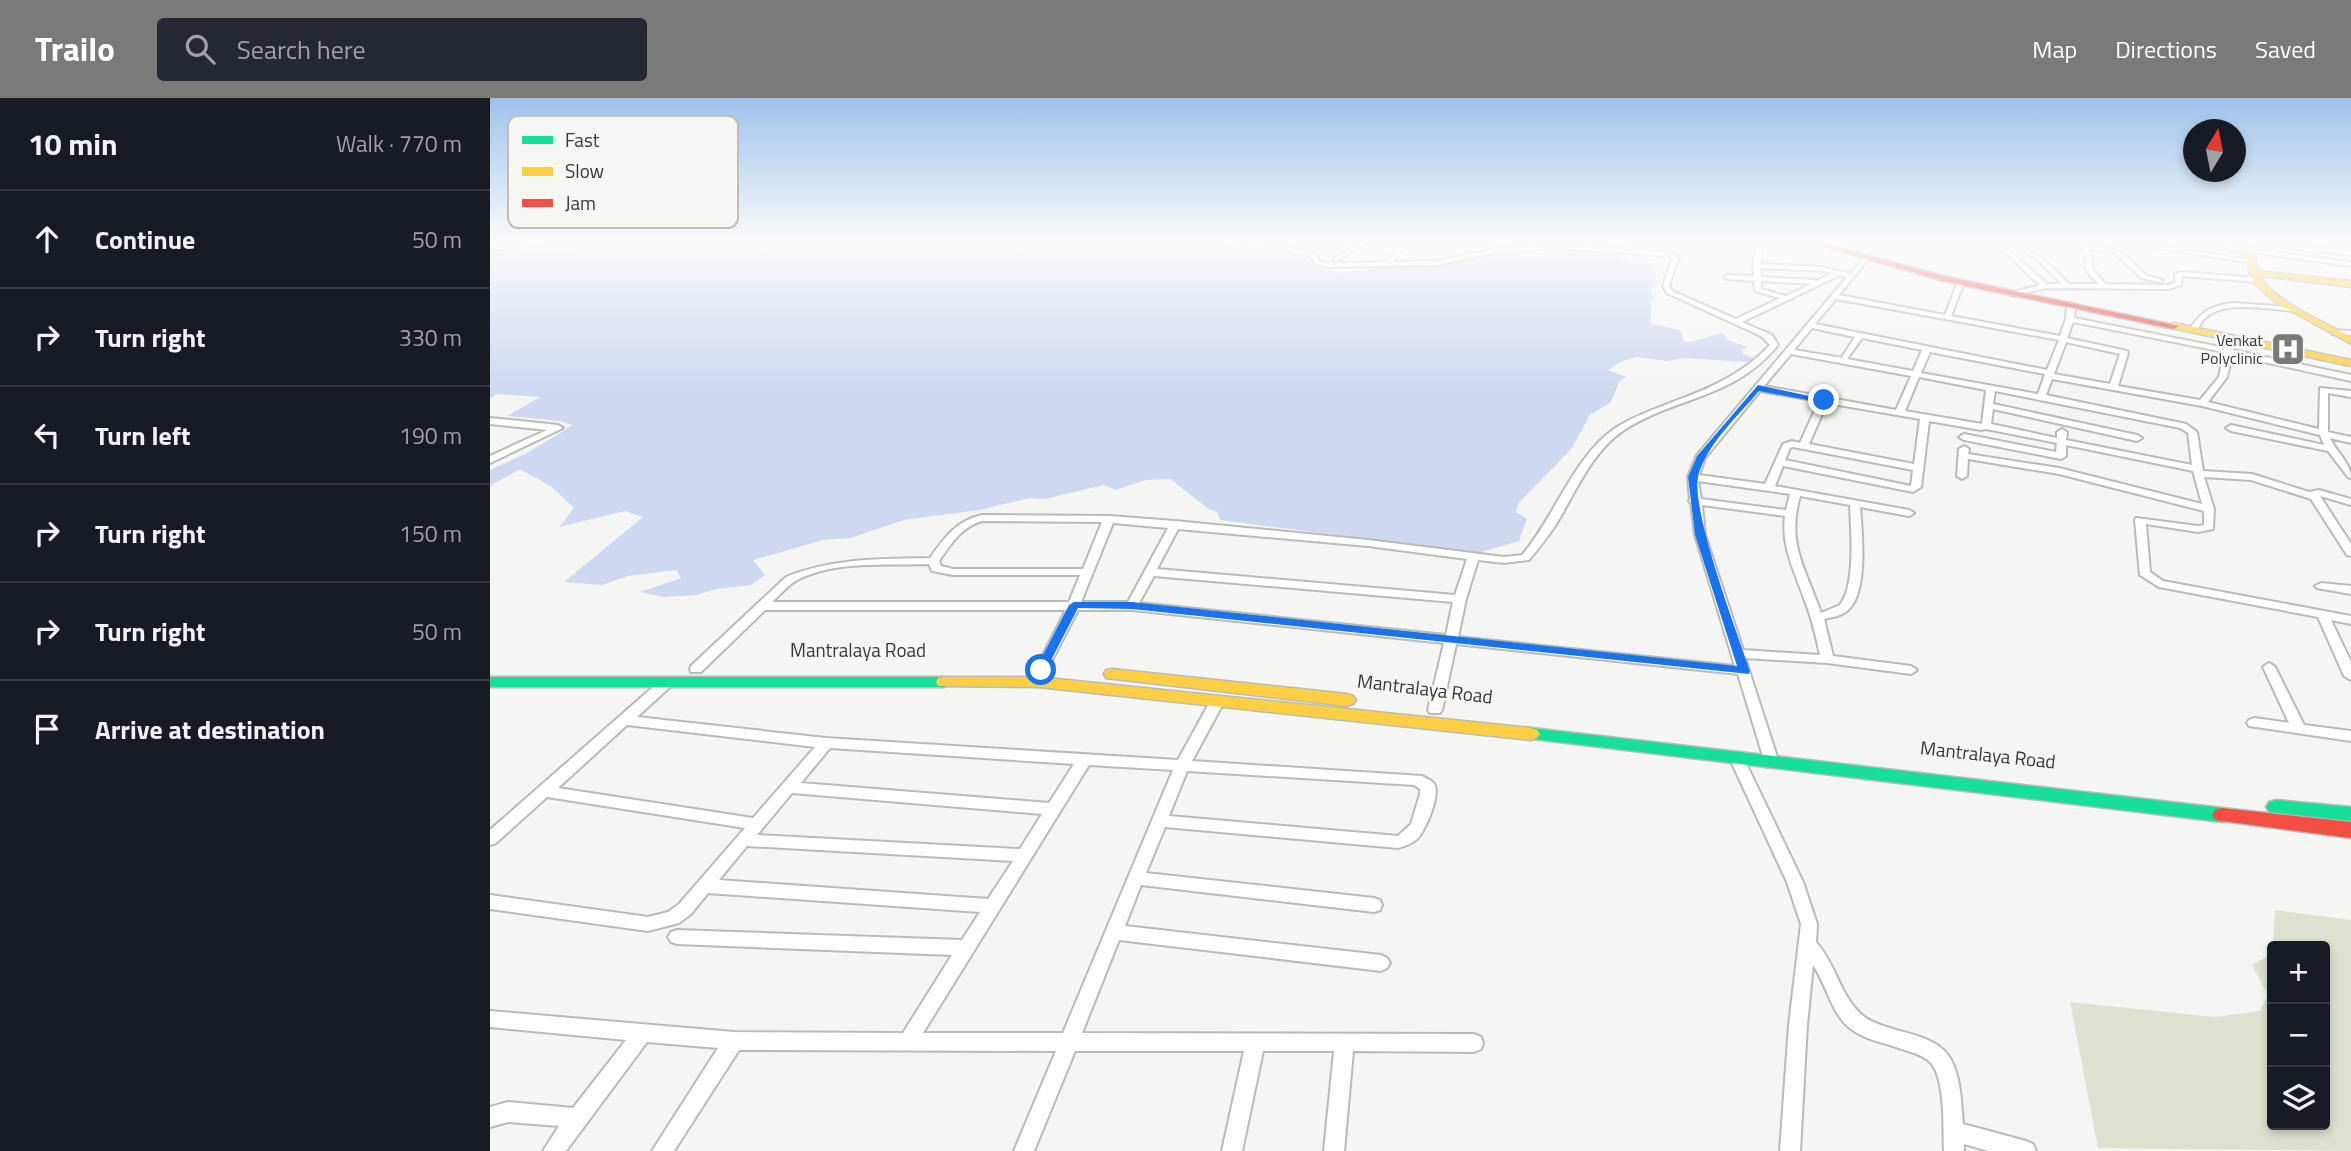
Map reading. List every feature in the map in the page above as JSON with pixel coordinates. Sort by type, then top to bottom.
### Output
[{"type":"main road","points":[[2001,291],[2070,312],[2193,330],[2230,347],[2351,363]]},
{"type":"main road","points":[[2271,291],[2278,300],[2343,333],[2351,341]]},
{"type":"main road","name":"Mantralaya Road","points":[[490,670],[1041,670],[1144,676],[1435,710],[1771,757],[2351,814]]},
{"type":"main road","name":"Mantralaya Road","points":[[490,682],[1038,682],[1621,743],[1737,760],[1771,757]]},
{"type":"main road","points":[[1771,757],[2351,830]]},
{"type":"street","points":[[933,561],[956,527],[968,521],[1017,518],[1109,519],[1175,524],[1368,543],[1504,561],[1525,558],[1598,452],[1617,431],[1641,418],[1730,382],[1765,357],[1774,345],[1773,341],[1738,321],[1669,291]]},
{"type":"street","points":[[1759,291],[1788,298]]},
{"type":"street","points":[[1738,321],[1801,291]]},
{"type":"street","points":[[1771,757],[1700,535],[1693,477],[1700,457],[1840,291]]},
{"type":"street","points":[[1947,317],[1957,291]]},
{"type":"street","points":[[2013,294],[2024,291]]},
{"type":"street","points":[[1836,297],[2124,353],[2113,388]]},
{"type":"street","points":[[2193,330],[2203,316],[2220,308],[2243,306],[2293,309]]},
{"type":"street","points":[[2041,397],[2070,312],[2230,347],[2351,378]]},
{"type":"street","points":[[1809,325],[2113,388],[2202,403],[2351,440]]},
{"type":"street","points":[[1846,357],[1860,335]]},
{"type":"street","points":[[2202,403],[2223,377],[2230,347]]},
{"type":"street","points":[[1899,414],[1927,349]]},
{"type":"street","points":[[1789,352],[1991,387],[2189,429],[2209,509],[2209,527],[2205,529],[2140,520],[2144,573],[2159,584],[2351,620]]},
{"type":"street","points":[[1986,426],[1991,387]]},
{"type":"street","points":[[1758,388],[1899,414],[2062,439],[2198,471],[2252,477],[2314,497],[2351,553]]},
{"type":"street","points":[[2351,394],[2323,390],[2325,434],[2330,449],[2351,475]]},
{"type":"street","points":[[1804,445],[1824,400]]},
{"type":"street","points":[[1989,406],[2137,438]]},
{"type":"street","points":[[1779,461],[1907,489],[1916,487],[1925,417]]},
{"type":"street","points":[[2136,456],[2137,438],[2143,418]]},
{"type":"street","points":[[490,421],[558,428],[490,460]]},
{"type":"street","points":[[2059,471],[2063,422]]},
{"type":"street","points":[[1962,476],[1965,425]]},
{"type":"street","points":[[2231,428],[2330,449]]},
{"type":"street","points":[[1964,437],[2061,456]]},
{"type":"street","points":[[1769,487],[1786,446],[1804,445],[1917,468]]},
{"type":"street","points":[[1965,456],[2059,471],[2209,509]]},
{"type":"street","points":[[1693,477],[1769,487],[1909,513]]},
{"type":"street","points":[[1796,492],[1788,513],[1787,538],[1818,617],[1827,659]]},
{"type":"street","points":[[2314,497],[2314,492],[2346,500],[2351,510]]},
{"type":"street","points":[[1694,501],[1788,513]]},
{"type":"street","points":[[1818,617],[1844,609],[1850,602],[1854,586],[1855,503]]},
{"type":"street","points":[[1041,670],[1074,605],[1109,519]]},
{"type":"street","points":[[1132,606],[1175,524]]},
{"type":"street","points":[[1435,710],[1460,599],[1473,557]]},
{"type":"street","points":[[933,561],[936,569],[953,572],[1087,572]]},
{"type":"street","points":[[696,669],[790,579],[817,569],[933,561]]},
{"type":"street","points":[[1150,572],[1460,599]]},
{"type":"street","points":[[2321,586],[2351,590]]},
{"type":"street","points":[[760,606],[1132,606],[1744,671]]},
{"type":"street","points":[[2323,615],[2351,676]]},
{"type":"street","points":[[1739,654],[1827,659],[1911,670]]},
{"type":"street","points":[[2269,667],[2299,729]]},
{"type":"street","points":[[490,839],[666,683]]},
{"type":"street","points":[[1024,1151],[1159,821],[1184,764],[1218,700]]},
{"type":"street","points":[[626,720],[826,743],[1417,780],[1427,786],[1428,792],[1416,832],[1405,841],[1398,842],[1159,821]]},
{"type":"street","points":[[2255,723],[2351,736]]},
{"type":"street","points":[[490,902],[648,924],[673,918],[685,909],[826,743]]},
{"type":"street","points":[[908,1041],[1084,760]]},
{"type":"street","points":[[1737,760],[1804,903],[1809,924],[1798,1025],[1790,1151]]},
{"type":"street","points":[[788,787],[1054,809]]},
{"type":"street","points":[[545,791],[755,824]]},
{"type":"street","points":[[741,840],[1025,855]]},
{"type":"street","points":[[1136,878],[1374,905]]},
{"type":"street","points":[[705,886],[993,906]]},
{"type":"street","points":[[1114,932],[1381,963]]},
{"type":"street","points":[[677,937],[968,948]]},
{"type":"street","points":[[1808,946],[1828,969],[1845,1009],[1853,1019],[1865,1028],[1922,1047],[1944,1064],[1948,1080],[1953,1141],[2026,1151]]},
{"type":"street","points":[[490,1019],[734,1041],[1474,1043]]},
{"type":"street","points":[[553,1151],[643,1032]]},
{"type":"street","points":[[662,1151],[734,1041]]},
{"type":"street","points":[[1232,1151],[1255,1042]]},
{"type":"street","points":[[1334,1151],[1344,1042]]},
{"type":"street","points":[[490,1117],[508,1112],[577,1118]]},
{"type":"green space","points":[[2275,910],[2351,920],[2351,1151],[2098,1148],[2070,1002],[2215,1017],[2260,1011],[2267,997],[2267,1130],[2330,1130],[2330,941],[2273,941]]},
{"type":"green space","points":[[2267,957],[2267,993],[2252,965]]},
{"type":"water","points":[[490,291],[1651,291],[1656,299],[1651,301],[1651,324],[1680,330],[1684,342],[1724,334],[1728,340],[1748,347],[1742,349],[1743,354],[1756,359],[1747,362],[1685,358],[1667,361],[1636,357],[1620,362],[1608,370],[1626,377],[1619,382],[1611,402],[1590,415],[1572,448],[1518,504],[1516,512],[1527,519],[1519,541],[1478,553],[1220,520],[1217,511],[1210,510],[1170,479],[1146,480],[1115,490],[1104,485],[1045,499],[1030,498],[979,510],[904,520],[851,538],[823,540],[753,560],[765,575],[751,585],[717,589],[697,595],[663,597],[640,592],[681,578],[676,570],[628,576],[602,585],[564,582],[643,517],[625,511],[559,527],[574,508],[552,487],[520,469],[490,486],[490,470],[527,453],[573,425],[507,416],[540,397],[498,394],[490,398]]},
{"type":"traffic: fast","points":[[490,682],[944,682]]},
{"type":"traffic: fast","points":[[1531,734],[2222,815]]},
{"type":"traffic: fast","points":[[2276,807],[2351,814]]},
{"type":"traffic: slow","points":[[2268,291],[2278,300],[2351,341]]},
{"type":"traffic: slow","points":[[2174,326],[2351,363]]},
{"type":"traffic: slow","points":[[1112,674],[1347,700]]},
{"type":"traffic: slow","points":[[944,682],[1038,682],[1531,734]]},
{"type":"traffic: jam","points":[[2006,291],[2174,326]]},
{"type":"traffic: jam","points":[[2222,815],[2351,830]]},
{"type":"place","name":"Venkat Polyclinic","points":[[2288,349]]},
{"type":"route","points":[[1041,670],[1074,605],[1132,606],[1744,671],[1700,535],[1693,477],[1700,457],[1758,388],[1824,400]]}]
